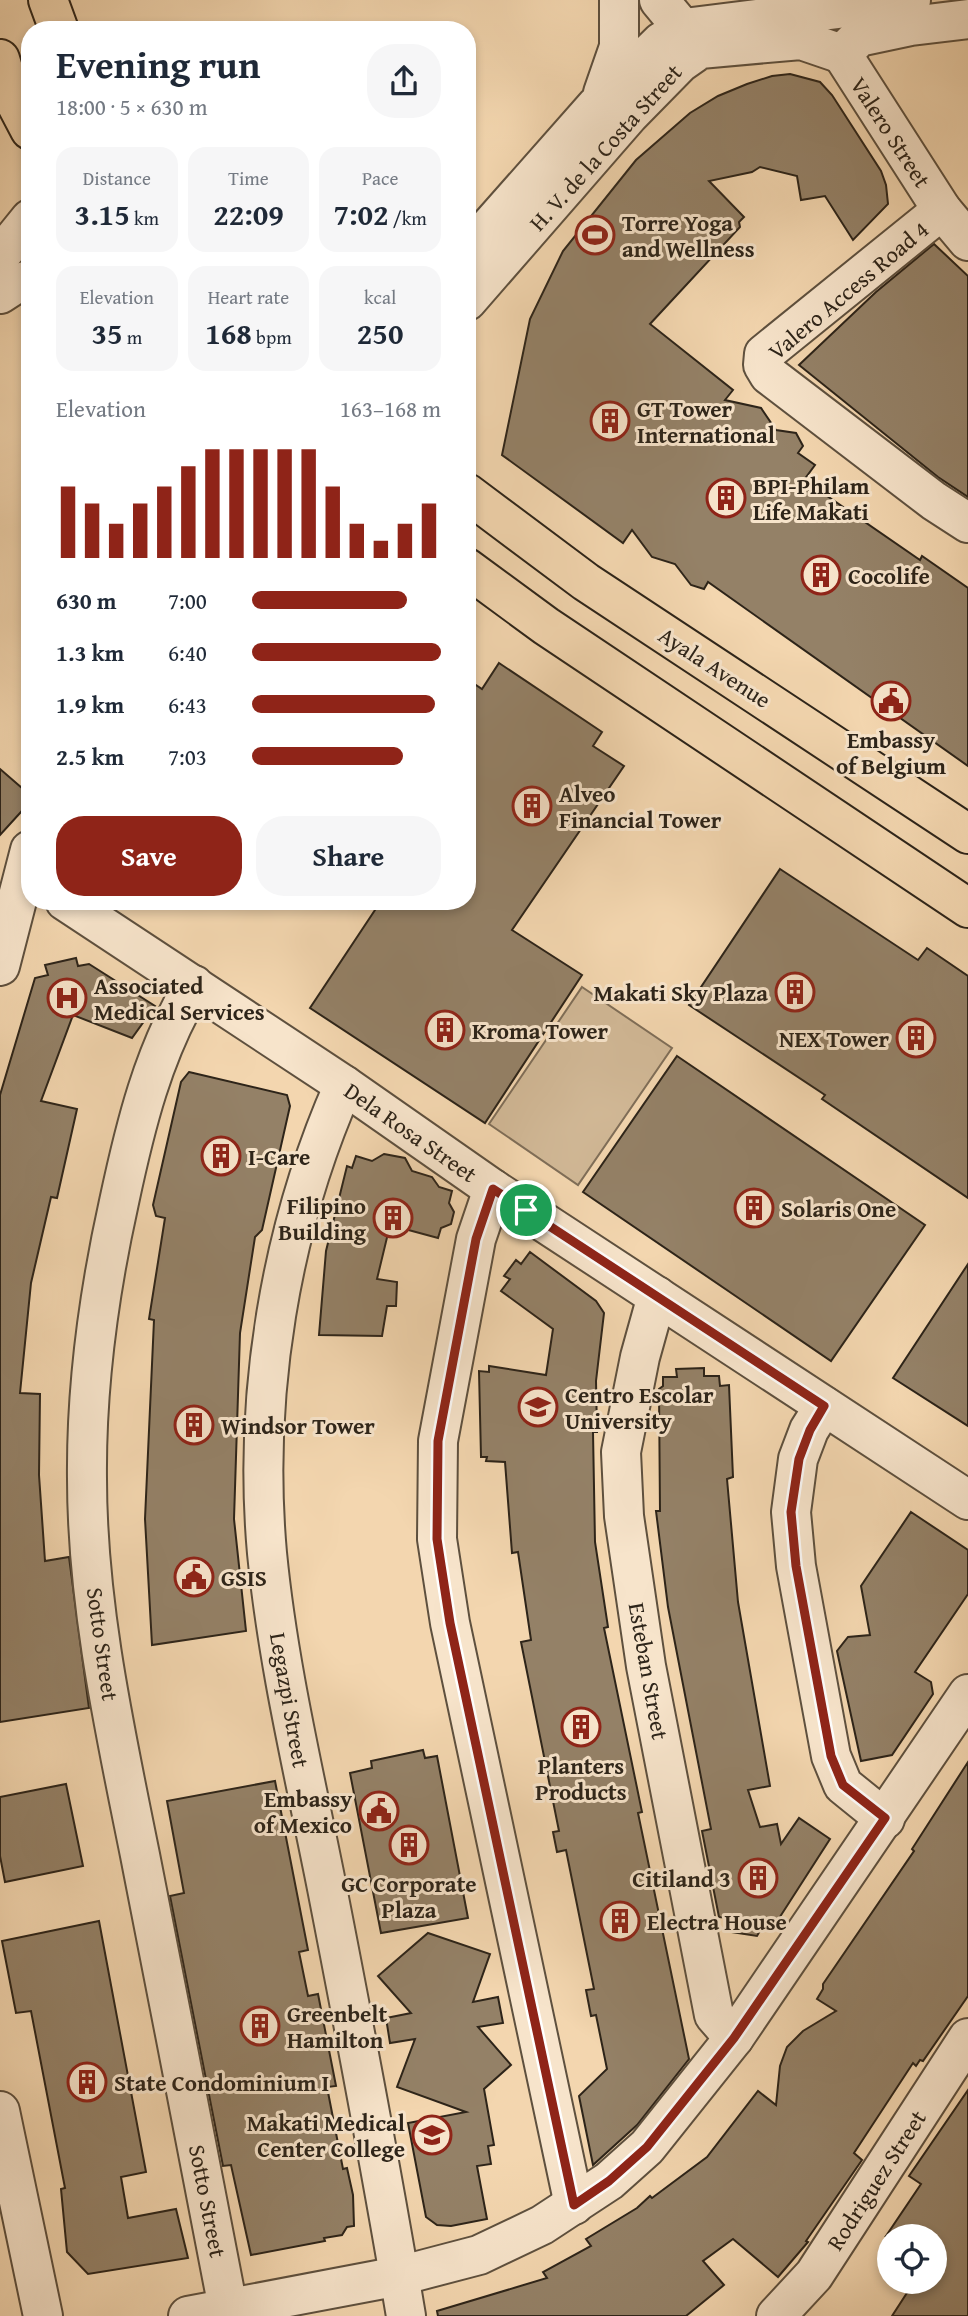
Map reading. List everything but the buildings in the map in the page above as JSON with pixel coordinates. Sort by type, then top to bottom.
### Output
[{"type":"main road","points":[[3,76],[21,112]]},
{"type":"main road","name":"Ayala Avenue","points":[[476,500],[586,583],[968,834]]},
{"type":"main road","points":[[476,575],[545,626],[968,908]]},
{"type":"street","points":[[596,106],[607,87],[619,47],[620,0]]},
{"type":"street","points":[[628,0],[635,14],[677,36],[911,0]]},
{"type":"street","points":[[842,54],[859,37],[911,26],[968,19]]},
{"type":"street","name":"H. V. de la Costa Street","points":[[476,291],[629,115],[677,36]]},
{"type":"street","name":"H. V. de la Costa Street","points":[[476,242],[596,106],[677,36],[801,40],[842,54]]},
{"type":"street","name":"Valero Street","points":[[842,54],[942,210],[968,241]]},
{"type":"street","name":"Valero Access Road 4","points":[[942,210],[764,354],[763,365],[769,375],[934,501],[968,523]]},
{"type":"street","points":[[0,256],[21,230]]},
{"type":"street","points":[[0,294],[21,282]]},
{"type":"street","points":[[0,966],[19,882]]},
{"type":"street","name":"Dela Rosa Street","points":[[79,910],[344,1085],[493,1189],[968,1500]]},
{"type":"street","name":"Sotto Street","points":[[194,985],[181,1007],[150,1079],[133,1136],[108,1249],[92,1369],[86,1477],[95,1605],[118,1747],[228,2308]]},
{"type":"street","name":"Legazpi Street","points":[[344,1085],[312,1163],[284,1264],[271,1368],[264,1460],[267,1552],[278,1643],[364,2078],[406,2316]]},
{"type":"street","points":[[493,1189],[476,1239],[438,1441],[437,1539],[450,1623],[574,2205]]},
{"type":"street","name":"Esteban Street","points":[[657,1296],[640,1357],[621,1452],[624,1516],[646,1666],[714,2015],[734,2038]]},
{"type":"street","points":[[824,1406],[810,1430],[799,1459],[791,1512],[796,1566],[831,1756],[843,1785],[885,1818]]},
{"type":"street","points":[[188,2316],[399,2276],[479,2255],[542,2225],[609,2181],[647,2147],[734,2038],[968,1694]]},
{"type":"street","name":"Rodriguez Street","points":[[776,2316],[814,2275],[968,2038]]},
{"type":"street","points":[[0,2110],[43,2316]]},
{"type":"shaded area","points":[[582,987],[672,1048],[578,1185],[489,1124]]},
{"type":"place","name":"Torre Yoga and Wellness","points":[[595,235]]},
{"type":"place","name":"GT Tower International","points":[[610,421]]},
{"type":"place","name":"BPI-Philam Life Makati","points":[[726,498]]},
{"type":"place","name":"Cocolife","points":[[821,575]]},
{"type":"place","name":"Embassy of Belgium","points":[[891,701]]},
{"type":"place","name":"Alveo Financial Tower","points":[[532,806]]},
{"type":"place","name":"Makati Sky Plaza","points":[[795,992]]},
{"type":"place","name":"Associated Medical Services","points":[[67,998]]},
{"type":"place","name":"Kroma Tower","points":[[445,1030]]},
{"type":"place","name":"NEX Tower","points":[[916,1038]]},
{"type":"place","name":"I-Care","points":[[221,1156]]},
{"type":"place","name":"Solaris One","points":[[754,1208]]},
{"type":"place","name":"Filipino Building","points":[[393,1218]]},
{"type":"place","name":"Centro Escolar University","points":[[538,1407]]},
{"type":"place","name":"Windsor Tower","points":[[194,1425]]},
{"type":"place","name":"GSIS","points":[[194,1577]]},
{"type":"place","name":"Planters Products","points":[[581,1727]]},
{"type":"place","name":"Embassy of Mexico","points":[[379,1811]]},
{"type":"place","name":"GC Corporate Plaza","points":[[409,1845]]},
{"type":"place","name":"Citiland 3","points":[[758,1878]]},
{"type":"place","name":"Electra House","points":[[620,1921]]},
{"type":"place","name":"Greenbelt Hamilton","points":[[260,2026]]},
{"type":"place","name":"State Condominium I","points":[[87,2082]]},
{"type":"place","name":"Makati Medical Center College","points":[[432,2135]]},
{"type":"route","points":[[493,1189],[526,1210],[824,1406],[810,1430],[799,1459],[791,1512],[796,1566],[831,1756],[843,1785],[885,1818],[734,2038],[647,2147],[609,2181],[574,2205],[450,1623],[437,1539],[438,1441],[476,1239],[493,1189]]}]
